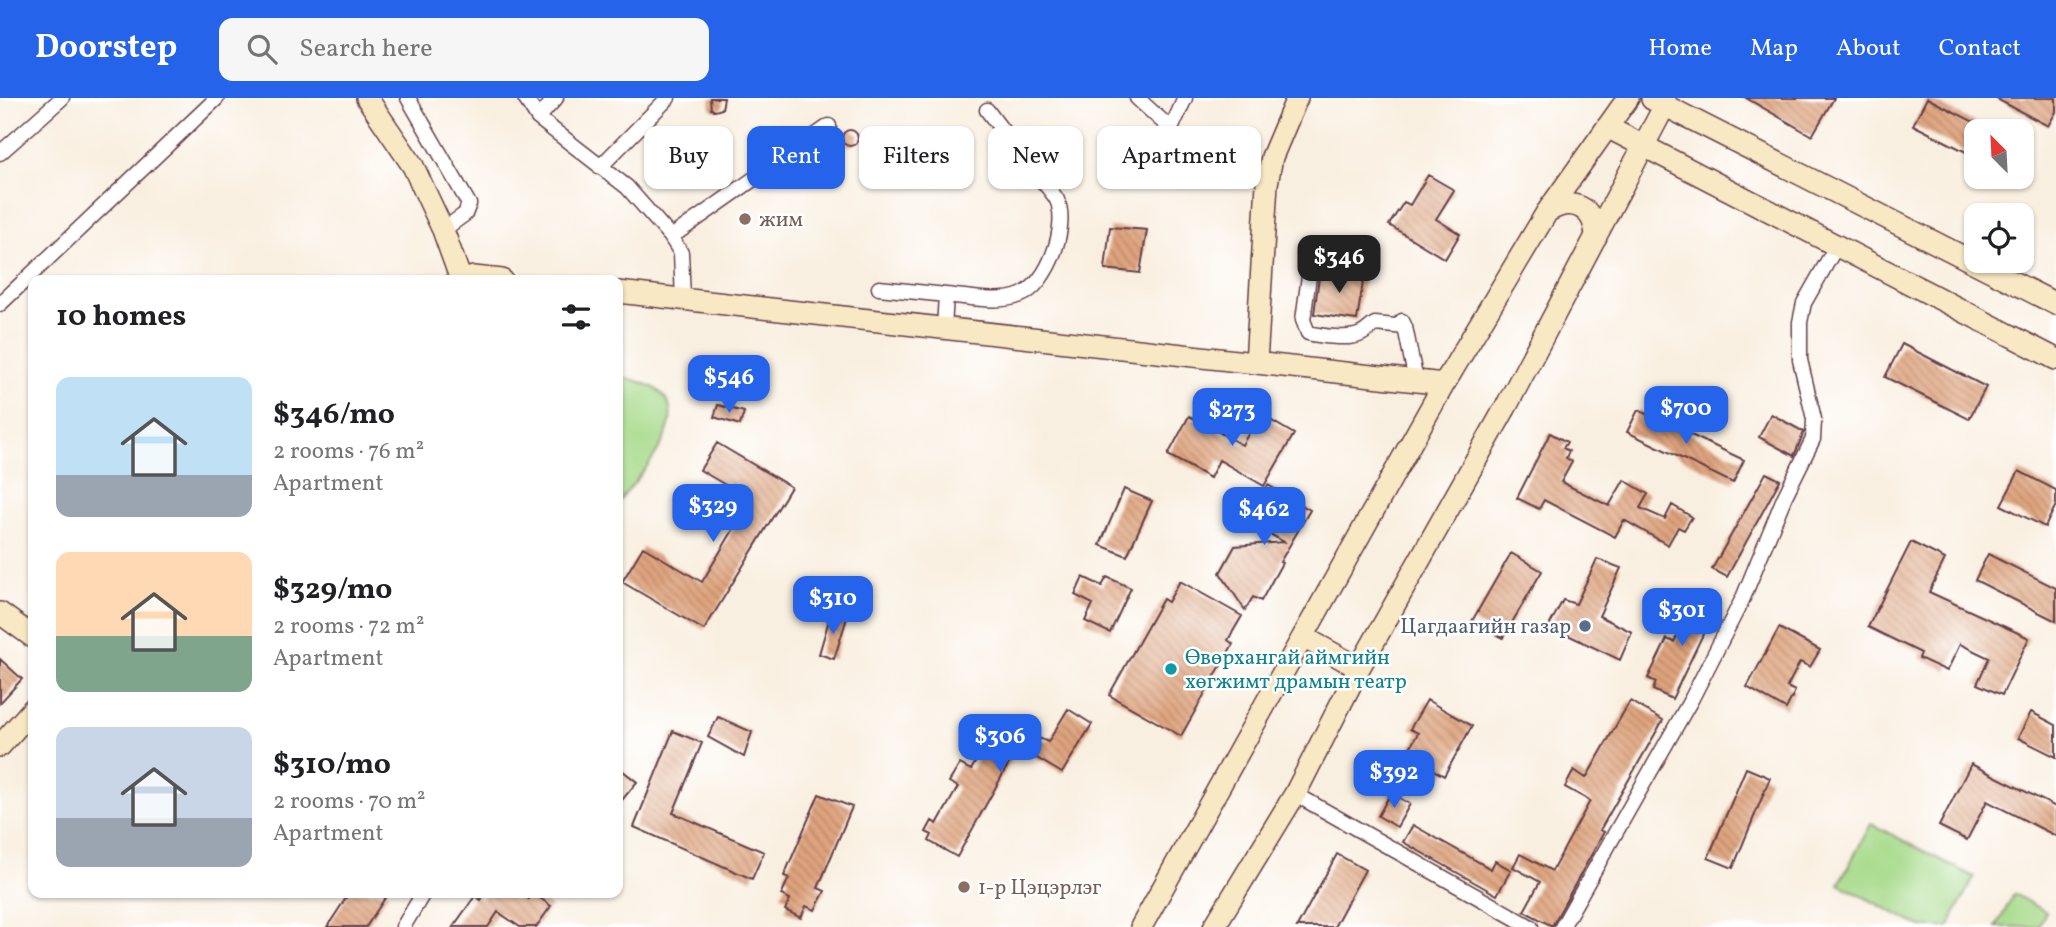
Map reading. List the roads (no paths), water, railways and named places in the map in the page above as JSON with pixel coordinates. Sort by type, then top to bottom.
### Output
[{"type":"main road","points":[[367,98],[413,166],[443,230],[459,275]]},
{"type":"main road","points":[[1256,363],[1267,184],[1272,157],[1297,98]]},
{"type":"main road","points":[[1141,927],[1305,638],[1444,384],[1547,212],[1628,98]]},
{"type":"main road","points":[[1214,927],[1295,794],[1359,668],[1508,403],[1643,146],[1660,100],[2056,304]]},
{"type":"main road","points":[[1607,127],[2056,359]]},
{"type":"main road","points":[[1547,212],[1557,206],[1569,204],[1581,207],[1596,225],[1597,237]]},
{"type":"main road","points":[[623,293],[1444,384]]},
{"type":"main road","points":[[0,613],[28,633]]},
{"type":"main road","points":[[1305,638],[1359,668]]},
{"type":"main road","points":[[0,746],[28,715]]},
{"type":"street","points":[[0,153],[62,98]]},
{"type":"street","points":[[31,275],[217,98]]},
{"type":"street","points":[[408,98],[470,204],[465,214],[443,230]]},
{"type":"street","points":[[525,98],[538,118],[627,187],[671,237],[681,253],[683,299]]},
{"type":"street","points":[[538,118],[556,98]]},
{"type":"street","points":[[600,167],[668,98]]},
{"type":"street","points":[[1137,98],[1171,129],[1185,98]]},
{"type":"street","points":[[879,288],[994,299],[1020,296],[1036,284],[1058,241],[1060,222],[1057,201],[987,110]]},
{"type":"street","points":[[671,237],[747,184]]},
{"type":"street","points":[[1562,927],[1692,698],[1744,597],[1784,498],[1813,439],[1814,419],[1800,360],[1800,322],[1804,303],[1837,246]]},
{"type":"street","points":[[1310,269],[1303,320],[1308,333],[1320,336],[1353,336],[1363,333],[1375,324],[1403,324],[1416,381]]},
{"type":"street","points":[[0,304],[28,277]]},
{"type":"street","points":[[944,328],[946,295]]},
{"type":"street","points":[[1295,794],[1531,927]]},
{"type":"street","points":[[403,927],[420,898]]},
{"type":"place","name":"жим","points":[[745,219]]},
{"type":"place","name":"Цагдаагийн газар","points":[[1585,626]]},
{"type":"place","name":"Өвөрхангай аймгийн хөгжимт драмын театр","points":[[1171,669]]},
{"type":"place","name":"1-р Цэцэрлэг","points":[[964,887]]}]
